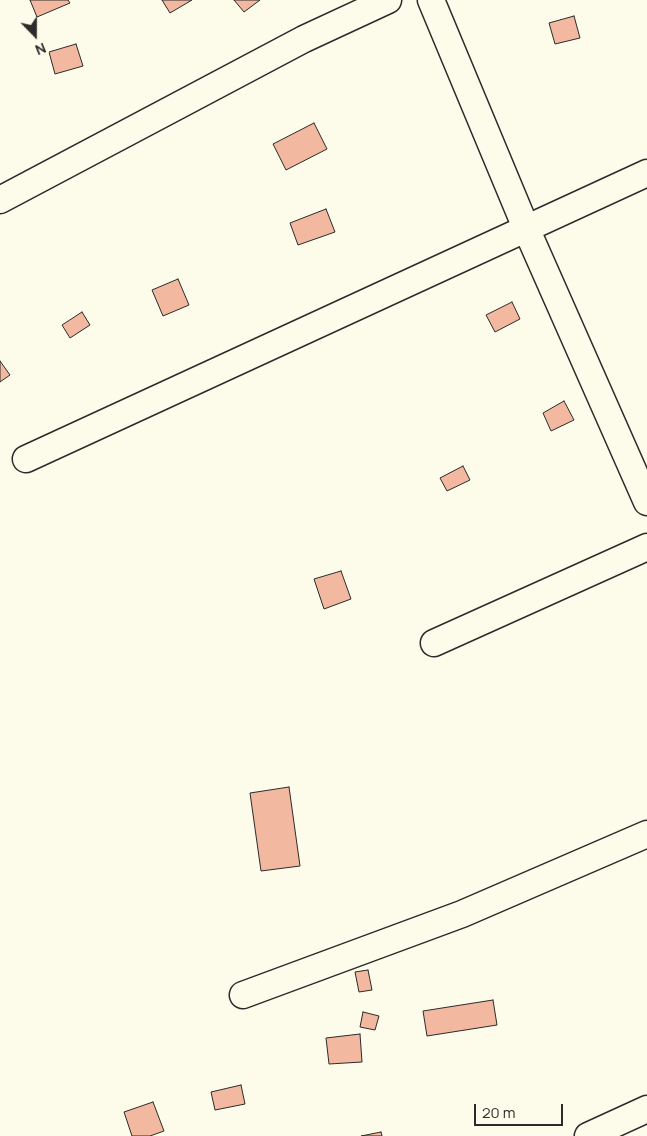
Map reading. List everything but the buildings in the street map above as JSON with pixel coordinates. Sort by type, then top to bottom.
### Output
[{"type":"street","points":[[0,200],[304,39],[388,0]]},
{"type":"street","points":[[431,0],[526,228],[647,502]]},
{"type":"street","points":[[26,459],[647,173]]},
{"type":"street","points":[[434,643],[647,547]]},
{"type":"street","points":[[243,995],[462,914],[647,834]]},
{"type":"street","points":[[588,1136],[647,1109]]}]
